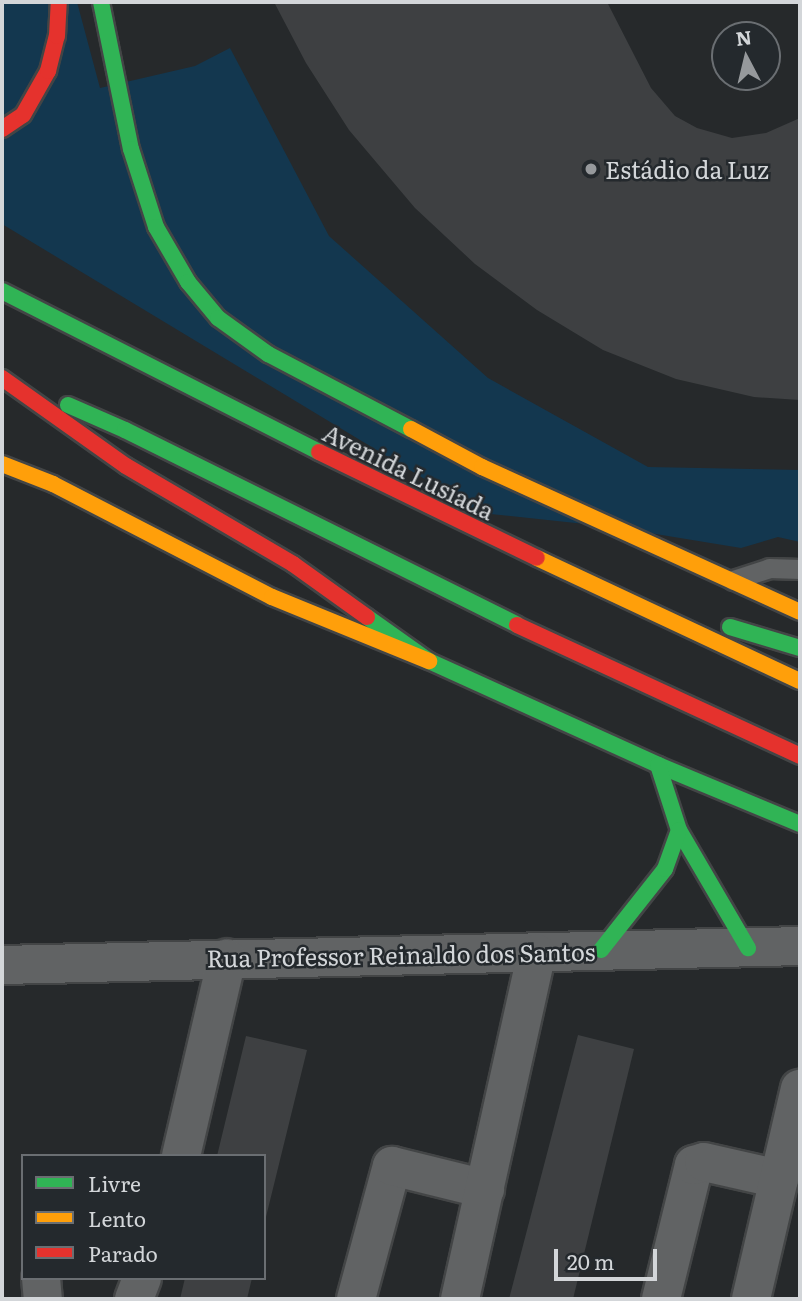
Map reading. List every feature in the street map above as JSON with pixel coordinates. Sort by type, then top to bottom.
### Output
[{"type":"main road","points":[[2,129],[23,115],[48,71],[57,36],[59,2]]},
{"type":"main road","points":[[101,2],[131,149],[156,227],[188,282],[218,318],[268,354],[482,467],[800,612]]},
{"type":"main road","name":"Avenida Lusíada","points":[[2,291],[404,495],[597,588],[800,681]]},
{"type":"main road","points":[[2,377],[126,466],[293,564],[429,662]]},
{"type":"main road","points":[[2,377],[125,430],[550,641],[800,756]]},
{"type":"main road","points":[[2,464],[53,484],[272,597],[429,662],[658,765],[800,824]]},
{"type":"main road","points":[[597,588],[800,648]]},
{"type":"main road","points":[[658,765],[679,830],[748,948]]},
{"type":"main road","points":[[781,818],[800,830]]},
{"type":"main road","points":[[601,950],[665,869],[679,830]]},
{"type":"street","name":"Rua Professor Reinaldo dos Santos","points":[[2,965],[800,946]]},
{"type":"street","points":[[460,1299],[537,953]]},
{"type":"street","points":[[181,1154],[227,958]]},
{"type":"street","points":[[751,1299],[800,1089]]},
{"type":"street","points":[[662,1299],[694,1166],[704,1162],[779,1179]]},
{"type":"street","points":[[356,1299],[392,1166],[485,1189]]},
{"type":"street","points":[[41,1280],[43,1299]]},
{"type":"street","points":[[134,1299],[141,1280]]},
{"type":"lane","points":[[730,581],[769,568],[800,569]]},
{"type":"shaded area","points":[[2,2],[77,2],[100,88],[195,66],[230,48],[329,236],[488,378],[648,467],[800,470],[800,542],[778,537],[741,548],[613,527],[481,513],[2,224]]},
{"type":"building","name":"Estádio da Luz","points":[[274,2],[607,2],[651,88],[675,116],[697,128],[732,138],[766,133],[800,118],[800,400],[754,397],[676,379],[603,350],[537,310],[475,264],[415,208],[349,130],[306,63]]},
{"type":"building","points":[[578,1035],[634,1049],[573,1299],[509,1299]]},
{"type":"building","points":[[246,1036],[307,1050],[266,1217],[266,1154],[217,1154]]},
{"type":"building","points":[[185,1280],[252,1280],[247,1299],[180,1299]]},
{"type":"traffic: fast","points":[[101,2],[131,149],[156,227],[188,282],[218,318],[268,354],[411,429]]},
{"type":"traffic: fast","points":[[2,291],[319,452]]},
{"type":"traffic: fast","points":[[68,405],[125,430],[517,625]]},
{"type":"traffic: fast","points":[[367,617],[429,661],[658,765],[800,824]]},
{"type":"traffic: fast","points":[[730,627],[800,648]]},
{"type":"traffic: fast","points":[[658,765],[679,830],[748,948]]},
{"type":"traffic: fast","points":[[601,950],[665,869],[679,830]]},
{"type":"traffic: slow","points":[[411,429],[482,467],[800,612]]},
{"type":"traffic: slow","points":[[2,464],[53,484],[272,597],[429,661]]},
{"type":"traffic: slow","points":[[537,558],[800,681]]},
{"type":"traffic: jam","points":[[2,129],[23,115],[48,71],[57,36],[59,2]]},
{"type":"traffic: jam","points":[[2,378],[126,466],[293,564],[367,617]]},
{"type":"traffic: jam","points":[[319,452],[537,558]]},
{"type":"traffic: jam","points":[[517,625],[800,756]]},
{"type":"place","name":"Estádio da Luz","points":[[591,169]]}]
